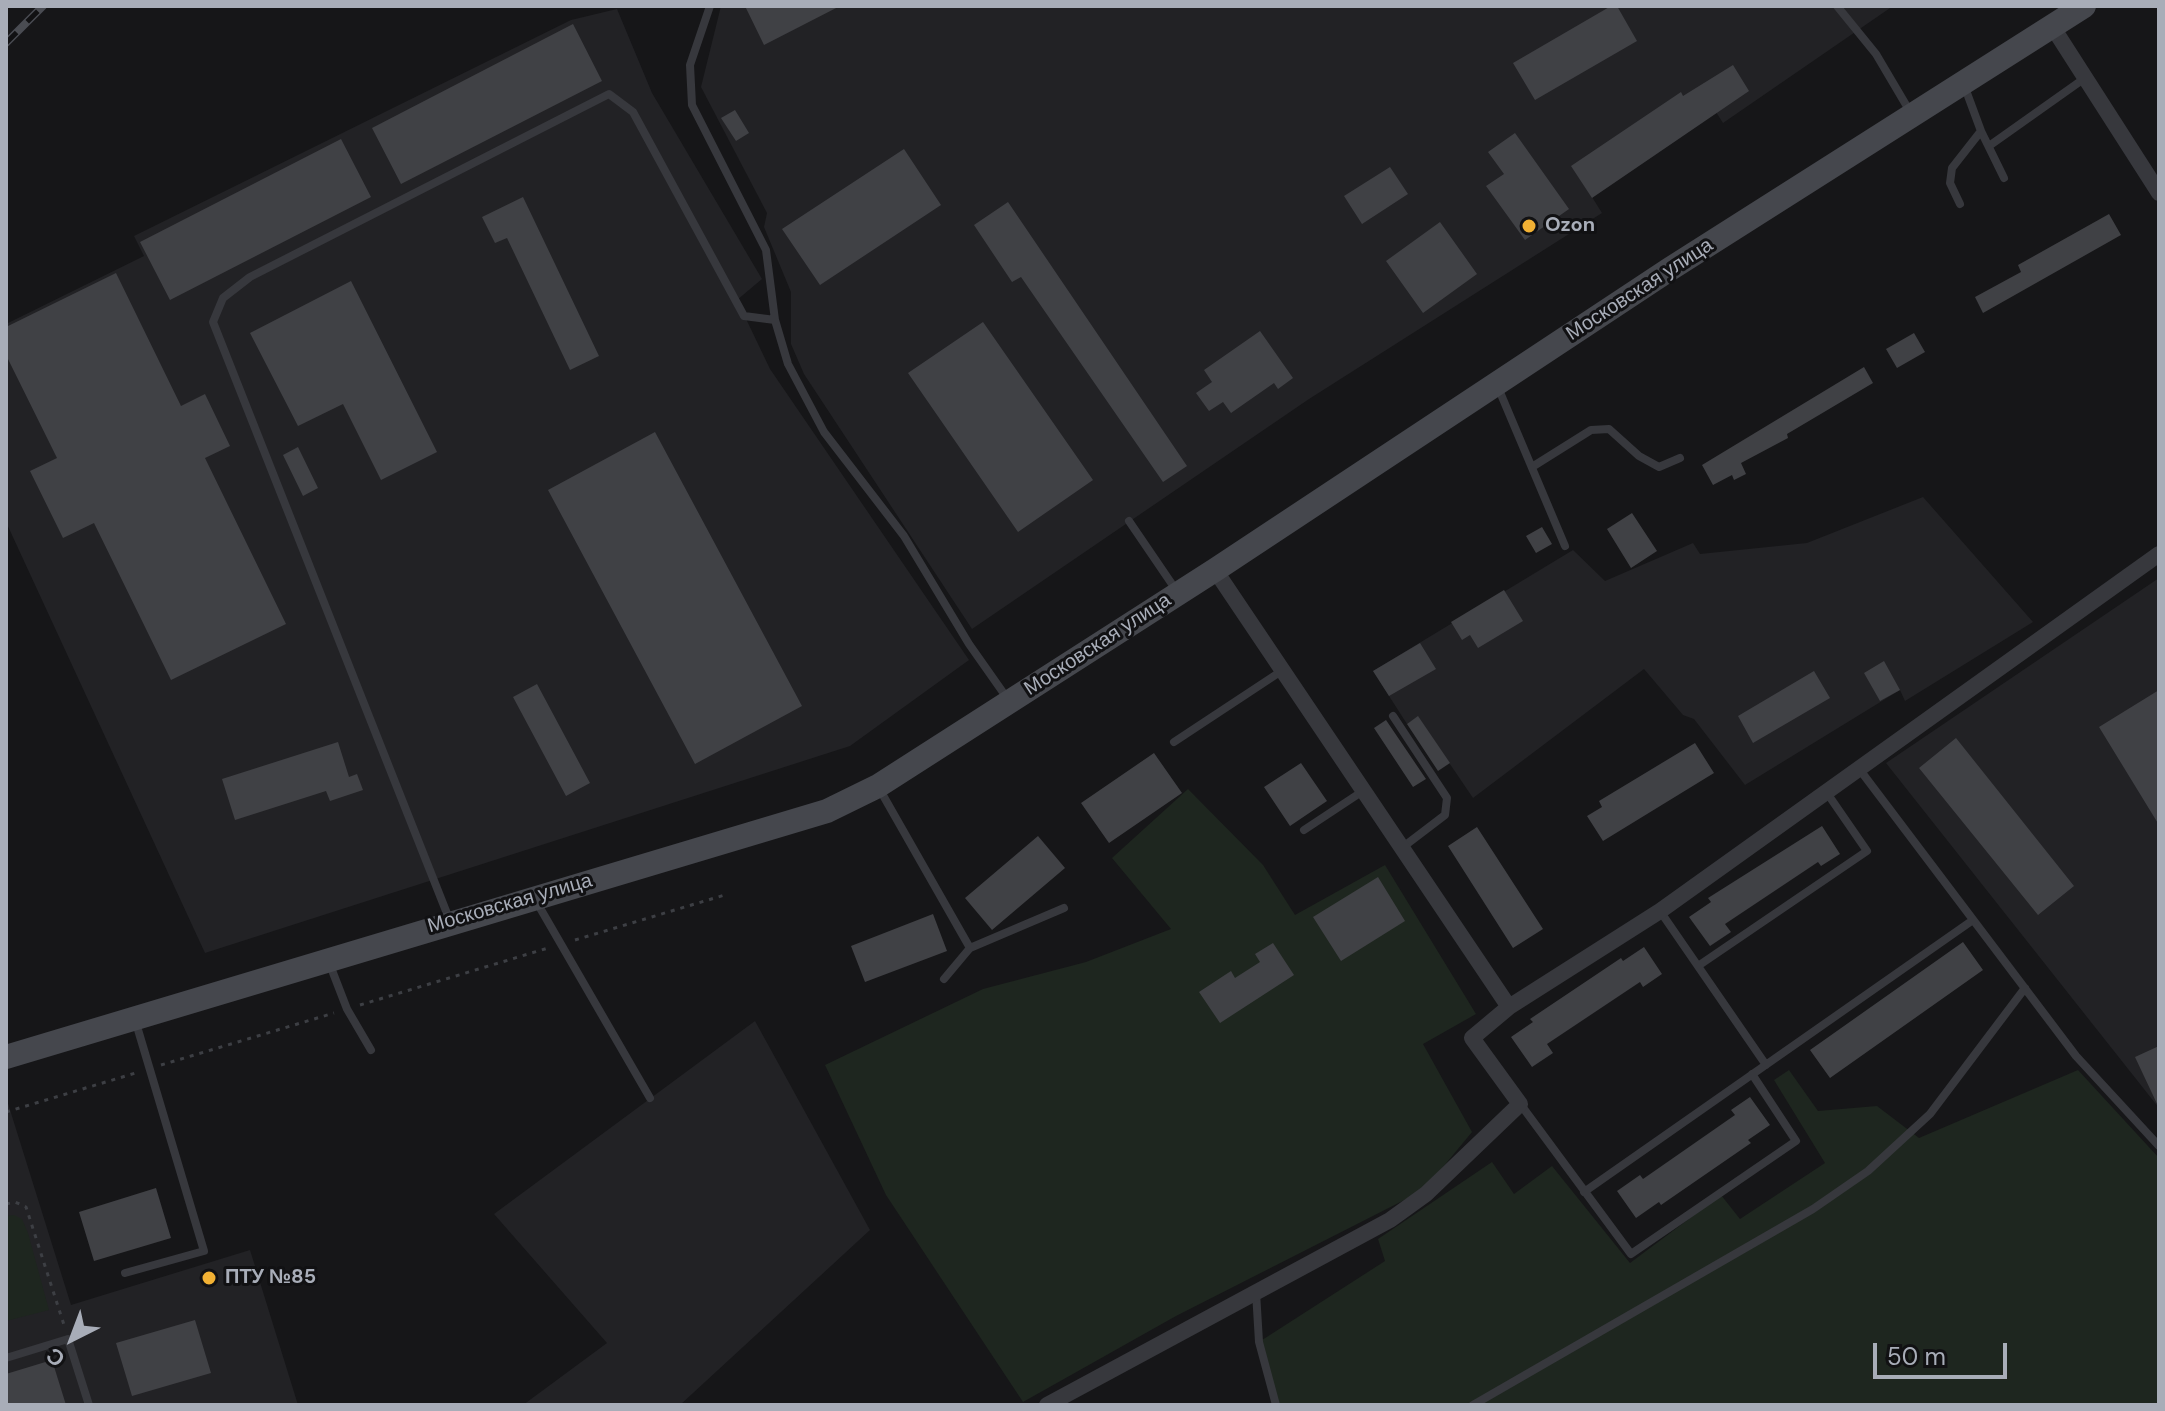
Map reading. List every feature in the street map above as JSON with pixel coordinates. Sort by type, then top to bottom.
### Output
[{"type":"main road","name":"Московская улица","points":[[6,1057],[827,811],[878,786],[2084,6]]},
{"type":"street","points":[[2052,26],[2159,193]]},
{"type":"street","points":[[1047,1405],[1390,1220],[1446,1177],[1520,1104],[1472,1038],[1509,1007],[1660,911],[2159,554]]},
{"type":"street","points":[[1215,570],[1509,1007]]},
{"type":"lane","points":[[710,6],[690,65],[692,105],[766,250],[775,320],[788,364],[824,432],[904,536],[969,644],[1010,702]]},
{"type":"lane","points":[[1837,6],[1876,54],[1912,115]]},
{"type":"lane","points":[[1989,146],[2085,78]]},
{"type":"lane","points":[[1963,83],[1981,131],[2004,178]]},
{"type":"lane","points":[[451,922],[359,682],[226,359],[213,322],[223,298],[250,277],[609,94],[633,112],[744,316],[775,320]]},
{"type":"lane","points":[[1960,204],[1950,183],[1952,168],[1981,131]]},
{"type":"lane","points":[[1496,384],[1565,546]]},
{"type":"lane","points":[[1532,467],[1591,430],[1609,429],[1639,456],[1659,467],[1680,458]]},
{"type":"lane","points":[[1129,521],[1179,594]]},
{"type":"lane","points":[[1174,742],[1283,670]]},
{"type":"lane","points":[[1393,716],[1447,798],[1445,815],[1403,847]]},
{"type":"lane","points":[[1860,770],[2076,1056],[2159,1146]]},
{"type":"lane","points":[[878,786],[970,948]]},
{"type":"lane","points":[[1304,830],[1364,790]]},
{"type":"lane","points":[[1698,966],[1867,851],[1827,793]]},
{"type":"lane","points":[[533,897],[650,1098]]},
{"type":"lane","points":[[944,979],[970,948],[1064,908]]},
{"type":"lane","points":[[1660,911],[1766,1065]]},
{"type":"lane","points":[[1584,1192],[1973,920]]},
{"type":"lane","points":[[328,959],[347,1009],[371,1050]]},
{"type":"lane","points":[[1473,1405],[1813,1209],[1868,1171],[1930,1114],[2025,988]]},
{"type":"lane","points":[[125,1273],[204,1251],[134,1018]]},
{"type":"lane","points":[[1520,1104],[1631,1254],[1796,1141],[1752,1074]]},
{"type":"lane","points":[[1256,1290],[1259,1342],[1276,1405]]},
{"type":"lane","points":[[6,1358],[68,1339],[89,1405]]},
{"type":"path","points":[[6,1112],[728,894]]},
{"type":"path","points":[[6,1204],[15,1202],[26,1207],[68,1339]]},
{"type":"shaded area","points":[[721,6],[1893,6],[1723,123],[1716,112],[1592,197],[1602,213],[1309,399],[972,629],[804,374],[791,344],[791,292],[764,227],[767,213],[701,87]]},
{"type":"shaded area","points":[[617,9],[652,93],[762,279],[737,300],[770,369],[969,660],[850,746],[205,953],[6,522],[6,324],[144,256],[134,236],[571,20]]},
{"type":"shaded area","points":[[1923,497],[2033,622],[1905,701],[1900,690],[1745,785],[1694,719],[1683,715],[1644,669],[1473,798],[1418,717],[1407,724],[1373,671],[1573,550],[1605,581],[1693,543],[1700,554],[1807,543]]},
{"type":"shaded area","points":[[2159,578],[2159,1108],[1886,763]]},
{"type":"shaded area","points":[[1188,789],[1263,865],[1295,915],[1385,865],[1476,1014],[1423,1044],[1472,1132],[1424,1190],[1176,1316],[1023,1402],[886,1195],[825,1065],[983,989],[1086,962],[1171,929],[1112,858]]},
{"type":"shaded area","points":[[755,1021],[870,1230],[680,1405],[523,1405],[607,1343],[494,1214]]},
{"type":"shaded area","points":[[1789,1070],[1818,1111],[1877,1106],[1919,1138],[2078,1070],[2159,1158],[2159,1405],[1276,1405],[1259,1342],[1385,1261],[1378,1239],[1492,1162],[1514,1194],[1552,1166],[1630,1263],[1721,1195],[1740,1219],[1825,1163],[1774,1080]]},
{"type":"shaded area","name":"ПТУ №85","points":[[6,1097],[71,1305],[250,1250],[298,1405],[6,1405]]},
{"type":"shaded area","points":[[14,1215],[22,1219],[28,1233],[49,1310],[6,1321],[6,1216]]},
{"type":"building","points":[[745,6],[840,6],[764,45]]},
{"type":"building","points":[[1611,6],[1617,6],[1637,41],[1535,100],[1513,63]]},
{"type":"building","points":[[573,24],[602,81],[401,184],[372,128]]},
{"type":"building","points":[[1733,65],[1749,91],[1592,198],[1571,166],[1681,92],[1683,96]]},
{"type":"building","points":[[735,110],[749,133],[736,141],[721,118]]},
{"type":"building","points":[[1515,133],[1569,209],[1525,240],[1486,186],[1504,174],[1488,152]]},
{"type":"building","points":[[341,139],[371,197],[170,300],[140,242]]},
{"type":"building","points":[[904,149],[941,205],[820,285],[782,229]]},
{"type":"building","points":[[1390,167],[1408,194],[1362,224],[1344,196]]},
{"type":"building","points":[[523,197],[599,356],[570,370],[507,238],[495,243],[482,217]]},
{"type":"building","points":[[1008,202],[1187,466],[1163,482],[1021,277],[1012,282],[974,225]]},
{"type":"building","points":[[2109,214],[2121,235],[1983,313],[1975,297],[2021,272],[2018,265]]},
{"type":"building","points":[[1440,222],[1477,274],[1423,313],[1386,261]]},
{"type":"building","points":[[116,273],[181,406],[205,394],[230,446],[205,458],[286,624],[171,680],[94,523],[63,538],[30,471],[57,458],[6,355],[6,327]]},
{"type":"building","points":[[351,281],[437,452],[381,480],[343,404],[298,426],[250,333]]},
{"type":"building","points":[[983,322],[1093,480],[1018,532],[908,373]]},
{"type":"building","points":[[1260,331],[1293,378],[1278,389],[1274,383],[1231,413],[1223,402],[1209,411],[1196,393],[1212,382],[1204,370]]},
{"type":"building","points":[[1914,333],[1925,352],[1897,368],[1886,349]]},
{"type":"building","points":[[1864,367],[1873,383],[1787,434],[1788,438],[1741,463],[1746,474],[1734,480],[1732,475],[1713,485],[1702,465]]},
{"type":"building","points":[[655,432],[802,706],[695,764],[548,490]]},
{"type":"building","points":[[298,447],[318,488],[303,496],[283,455]]},
{"type":"building","points":[[1632,513],[1657,551],[1631,568],[1607,529]]},
{"type":"building","points":[[1542,527],[1552,544],[1536,553],[1526,536]]},
{"type":"building","points":[[1504,590],[1523,621],[1478,648],[1470,635],[1462,640],[1451,622]]},
{"type":"building","points":[[1420,643],[1436,669],[1389,696],[1373,671]]},
{"type":"building","points":[[1884,661],[1900,690],[1880,701],[1864,673]]},
{"type":"building","points":[[1814,671],[1830,698],[1753,743],[1738,716]]},
{"type":"building","points":[[537,684],[590,783],[566,796],[513,697]]},
{"type":"building","points":[[2159,690],[2159,825],[2099,727]]},
{"type":"building","points":[[1418,716],[1450,763],[1438,771],[1407,724]]},
{"type":"building","points":[[1386,720],[1426,779],[1413,787],[1374,728]]},
{"type":"building","points":[[1956,738],[2074,886],[2038,915],[1919,768]]},
{"type":"building","points":[[338,742],[349,777],[357,774],[363,790],[330,801],[326,791],[235,820],[222,779]]},
{"type":"building","points":[[1695,743],[1714,773],[1603,841],[1587,816],[1602,807],[1599,801]]},
{"type":"building","points":[[1154,753],[1182,793],[1109,843],[1081,803]]},
{"type":"building","points":[[1301,763],[1327,801],[1290,826],[1264,787]]},
{"type":"building","points":[[1822,826],[1840,854],[1821,866],[1818,862],[1725,924],[1731,932],[1710,946],[1689,917],[1711,902],[1708,898]]},
{"type":"building","points":[[1477,827],[1543,929],[1513,948],[1448,846]]},
{"type":"building","points":[[1038,836],[1065,868],[992,930],[965,898]]},
{"type":"building","points":[[1378,877],[1405,921],[1341,961],[1313,917]]},
{"type":"building","points":[[933,914],[947,951],[865,982],[851,946]]},
{"type":"building","points":[[1963,942],[1983,970],[1830,1078],[1810,1050]]},
{"type":"building","points":[[1273,943],[1294,975],[1220,1023],[1199,992],[1231,971],[1235,978],[1260,962],[1255,954]]},
{"type":"building","points":[[1644,947],[1662,974],[1643,987],[1640,982],[1547,1044],[1553,1053],[1532,1067],[1511,1037],[1533,1022],[1530,1019],[1621,958],[1623,961]]},
{"type":"building","points":[[2159,1046],[2159,1108],[2135,1057]]},
{"type":"building","points":[[1750,1097],[1770,1125],[1748,1140],[1751,1143],[1661,1205],[1659,1202],[1636,1218],[1617,1191],[1640,1175],[1643,1179],[1735,1115],[1731,1110]]},
{"type":"building","points":[[156,1188],[171,1238],[94,1261],[79,1212]]},
{"type":"building","points":[[195,1320],[211,1373],[132,1396],[116,1343]]},
{"type":"building","points":[[52,1360],[66,1405],[6,1405],[6,1374]]},
{"type":"railway","points":[[6,43],[43,6]]},
{"type":"place","name":"Ozon","points":[[1529,226]]},
{"type":"place","name":"ПТУ №85","points":[[209,1278]]}]
